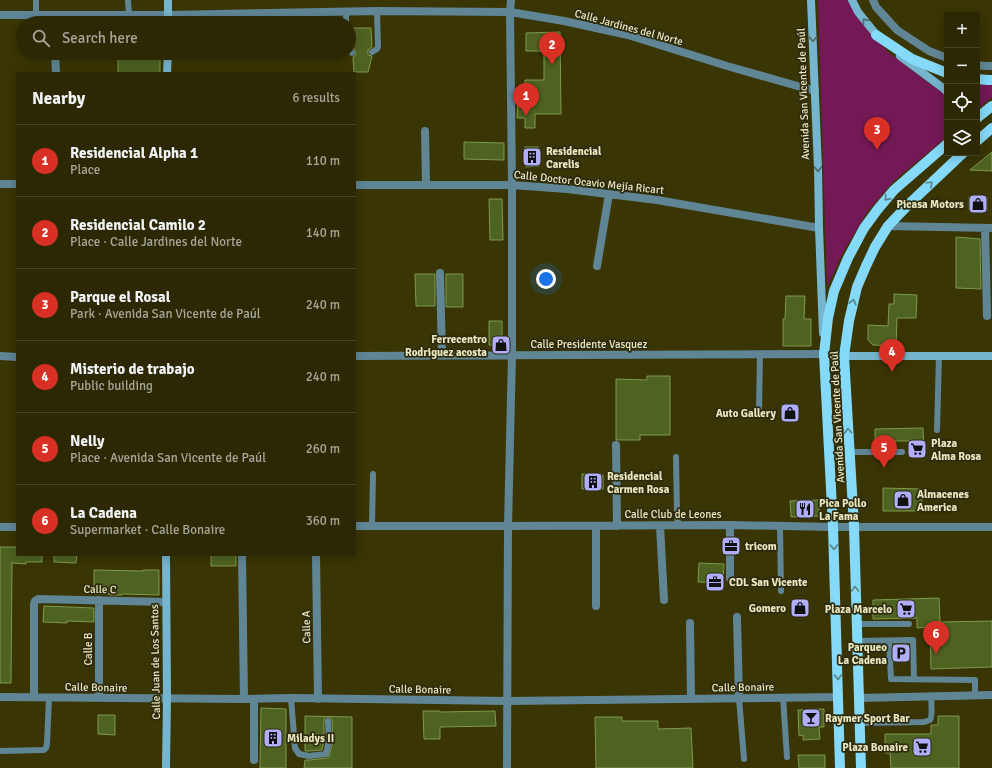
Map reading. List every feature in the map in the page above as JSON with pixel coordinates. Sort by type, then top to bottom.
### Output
[{"type":"main road","points":[[876,35],[912,59],[944,72]]},
{"type":"main road","points":[[980,79],[992,80]]},
{"type":"main road","points":[[980,116],[992,106]]},
{"type":"main road","points":[[980,138],[992,128]]},
{"type":"main road","name":"Avenida San Vicente de Paúl","points":[[840,768],[833,527],[824,354],[828,318],[834,292],[848,258],[864,228],[894,190],[944,147]]},
{"type":"main road","name":"Avenida San Vicente de Paúl","points":[[861,768],[854,526],[844,356],[849,321],[858,287],[866,266],[875,247],[888,226],[908,204],[960,156]]},
{"type":"street","points":[[168,0],[168,16]]},
{"type":"street","points":[[507,768],[508,526],[512,355],[511,0]]},
{"type":"street","name":"Avenida San Vicente de Paúl","points":[[811,0],[824,354]]},
{"type":"street","points":[[852,0],[858,12],[876,35],[893,51],[944,89]]},
{"type":"street","points":[[873,0],[876,7],[897,30],[929,51],[944,57]]},
{"type":"street","name":"Calle Jardines del Norte","points":[[244,16],[377,11],[510,12],[564,21],[628,35],[727,66],[815,91]]},
{"type":"street","name":"Calle Jardines del Norte","points":[[0,15],[40,16]]},
{"type":"street","name":"Calle Jardines del Norte","points":[[110,16],[139,16]]},
{"type":"street","points":[[55,60],[56,72]]},
{"type":"street","points":[[167,72],[168,60]]},
{"type":"street","points":[[980,65],[992,66]]},
{"type":"street","points":[[425,131],[426,185]]},
{"type":"street","points":[[0,184],[16,184]]},
{"type":"street","name":"Calle Doctor Ocavio Mejía Ricart","points":[[356,185],[512,185],[567,190],[657,200],[819,228]]},
{"type":"street","points":[[597,266],[610,194]]},
{"type":"street","points":[[888,226],[989,228],[986,316]]},
{"type":"street","points":[[440,273],[442,356]]},
{"type":"street","name":"Calle Presidente Vasquez","points":[[356,356],[824,354]]},
{"type":"street","points":[[0,356],[16,356]]},
{"type":"street","points":[[844,356],[992,356]]},
{"type":"street","points":[[616,445],[617,526]]},
{"type":"street","points":[[730,525],[730,578]]},
{"type":"street","name":"Calle Club de Leones","points":[[356,526],[730,525],[833,527],[992,527]]},
{"type":"street","points":[[596,526],[596,606]]},
{"type":"street","points":[[660,526],[664,600]]},
{"type":"street","points":[[0,527],[16,527]]},
{"type":"street","name":"Calle Juan de Los Santos","points":[[166,556],[166,768]]},
{"type":"street","points":[[242,556],[244,699]]},
{"type":"street","name":"Calle A","points":[[316,556],[318,699]]},
{"type":"street","name":"Calle C","points":[[34,697],[35,601],[38,599],[166,602]]},
{"type":"street","name":"Calle B","points":[[99,600],[99,698]]},
{"type":"street","points":[[737,617],[739,698]]},
{"type":"street","points":[[690,623],[691,699]]},
{"type":"street","points":[[859,698],[992,695]]},
{"type":"street","name":"Calle Bonaire","points":[[0,697],[291,698],[508,701],[839,697]]},
{"type":"street","points":[[254,699],[254,760]]},
{"type":"lane","points":[[36,0],[36,15]]},
{"type":"lane","points":[[128,0],[129,15]]},
{"type":"lane","points":[[372,52],[378,47],[377,11]]},
{"type":"lane","points":[[758,411],[760,354]]},
{"type":"lane","points":[[937,430],[939,356]]},
{"type":"lane","points":[[850,452],[902,452]]},
{"type":"lane","points":[[676,457],[678,526]]},
{"type":"lane","points":[[372,526],[373,474]]},
{"type":"lane","points":[[780,526],[781,591]]},
{"type":"lane","points":[[856,624],[909,624]]},
{"type":"lane","points":[[857,641],[913,640],[914,679]]},
{"type":"lane","points":[[889,641],[890,679],[975,680],[975,695]]},
{"type":"lane","points":[[860,724],[928,721],[932,716],[931,696]]},
{"type":"lane","points":[[0,751],[44,750],[46,748],[49,697]]},
{"type":"lane","points":[[783,697],[787,757]]},
{"type":"lane","points":[[291,698],[295,748],[299,754],[309,756],[326,754],[329,740],[328,721]]},
{"type":"lane","points":[[739,698],[744,759]]},
{"type":"shaded area","points":[[818,0],[848,0],[861,22],[889,53],[944,93],[944,139],[894,181],[868,211],[845,249],[827,287]]},
{"type":"shaded area","points":[[992,84],[992,97],[980,107],[980,85]]},
{"type":"building","points":[[356,28],[371,28],[372,47],[368,50],[368,55],[372,56],[368,72],[354,72],[353,60],[356,60]]},
{"type":"building","points":[[560,32],[561,114],[535,114],[535,128],[525,128],[525,118],[517,118],[518,100],[525,100],[525,80],[544,80],[544,51],[526,51],[526,33]]},
{"type":"building","points":[[118,60],[160,60],[160,72],[118,72]]},
{"type":"building","points":[[464,142],[504,143],[504,160],[464,159]]},
{"type":"building","name":"Residencial Carelis","points":[[525,147],[538,147],[539,166],[526,167]]},
{"type":"building","points":[[992,152],[992,171],[970,170]]},
{"type":"building","name":"Picasa Motors","points":[[969,197],[987,197],[987,211],[969,210]]},
{"type":"building","points":[[489,199],[502,199],[503,240],[490,240]]},
{"type":"building","points":[[956,237],[980,239],[981,289],[956,288]]},
{"type":"building","points":[[415,274],[435,274],[435,306],[416,306]]},
{"type":"building","points":[[446,274],[463,274],[463,307],[446,307]]},
{"type":"building","points":[[894,294],[917,295],[916,318],[897,318],[896,346],[873,345],[868,340],[868,325],[888,326],[889,304],[894,304]]},
{"type":"building","points":[[786,296],[805,296],[804,319],[811,319],[811,346],[783,346],[783,319],[785,319]]},
{"type":"building","points":[[489,321],[502,321],[502,346],[489,345]]},
{"type":"building","points":[[647,376],[670,376],[670,435],[640,435],[640,440],[616,440],[616,379],[647,380]]},
{"type":"building","name":"Plaza Alma Rosa","points":[[923,428],[924,456],[911,456],[911,441],[875,441],[875,429]]},
{"type":"building","name":"Residencial Carmen Rosa","points":[[582,474],[603,475],[603,489],[582,489]]},
{"type":"building","name":"Almacenes America","points":[[883,488],[922,489],[922,511],[883,511]]},
{"type":"building","name":"Pica Pollo La Fama","points":[[819,500],[819,516],[791,517],[790,501]]},
{"type":"building","points":[[0,547],[16,547],[16,556],[42,556],[42,562],[26,562],[26,564],[12,563],[11,683],[0,683]]},
{"type":"building","points":[[54,556],[77,556],[76,563],[54,562]]},
{"type":"building","points":[[211,556],[236,556],[236,566],[211,566]]},
{"type":"building","points":[[699,563],[724,564],[723,583],[698,582]]},
{"type":"building","points":[[94,570],[159,570],[159,595],[94,594]]},
{"type":"building","points":[[939,598],[940,622],[992,621],[992,667],[931,669],[930,627],[917,628],[917,618],[873,619],[873,600]]},
{"type":"building","points":[[44,606],[94,608],[94,622],[43,622]]},
{"type":"building","name":"Miladys II","points":[[261,708],[286,709],[286,768],[260,768]]},
{"type":"building","name":"Raymer Sport Bar","points":[[824,709],[824,727],[819,727],[820,739],[803,740],[803,735],[799,736],[798,710]]},
{"type":"building","points":[[423,711],[495,711],[496,726],[440,727],[440,739],[424,739]]},
{"type":"building","points":[[98,715],[115,715],[115,735],[98,734]]},
{"type":"building","points":[[305,716],[352,717],[352,768],[304,768],[305,760],[329,757],[333,740],[332,720],[330,717],[325,717],[322,750],[305,751]]},
{"type":"building","name":"Plaza Bonaire","points":[[938,716],[959,716],[959,768],[891,768],[890,753],[885,753],[885,734],[931,734],[931,725],[938,725]]},
{"type":"building","points":[[595,717],[622,717],[622,721],[658,721],[658,729],[691,728],[693,768],[596,768]]},
{"type":"building","points":[[798,755],[825,755],[825,768],[799,768]]},
{"type":"place","name":"Residencial Camilo 2","points":[[552,65]]},
{"type":"place","name":"Residencial Alpha 1","points":[[526,116]]},
{"type":"place","name":"Parque el Rosal","points":[[877,150]]},
{"type":"place","name":"Residencial Carelis","points":[[532,157]]},
{"type":"place","name":"Picasa Motors","points":[[978,204]]},
{"type":"place","name":"Ferrecentro Rodriguez acosta","points":[[501,345]]},
{"type":"place","name":"Misterio de trabajo","points":[[892,372]]},
{"type":"place","name":"Auto Gallery","points":[[790,413]]},
{"type":"place","name":"Plaza Alma Rosa","points":[[917,449]]},
{"type":"place","name":"Nelly","points":[[884,468]]},
{"type":"place","name":"Residencial Carmen Rosa","points":[[593,482]]},
{"type":"place","name":"Almacenes America","points":[[903,500]]},
{"type":"place","name":"Pica Pollo La Fama","points":[[805,509]]},
{"type":"place","name":"tricom","points":[[731,546]]},
{"type":"place","name":"CDL San Vicente","points":[[715,582]]},
{"type":"place","name":"Gomero","points":[[800,608]]},
{"type":"place","name":"Plaza Marcelo","points":[[906,609]]},
{"type":"place","name":"Parqueo La Cadena","points":[[901,653]]},
{"type":"place","name":"La Cadena","points":[[936,654]]},
{"type":"place","name":"Raymer Sport Bar","points":[[811,718]]},
{"type":"place","name":"Miladys II","points":[[273,738]]},
{"type":"place","name":"Plaza Bonaire","points":[[922,747]]}]
